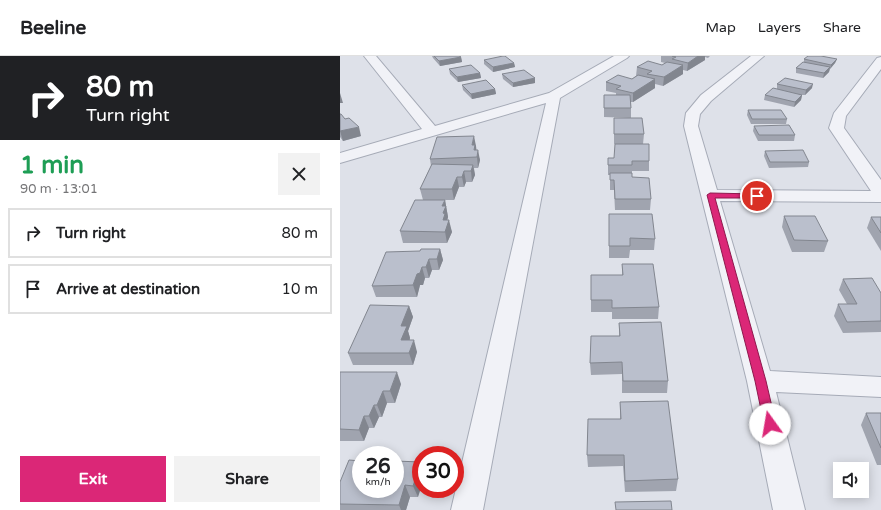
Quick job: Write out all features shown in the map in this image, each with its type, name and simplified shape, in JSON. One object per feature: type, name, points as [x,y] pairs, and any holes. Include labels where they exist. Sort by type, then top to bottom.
[{"type":"street","points":[[370,56],[432,131]]},
{"type":"street","points":[[340,158],[554,96],[605,61],[623,56]]},
{"type":"street","points":[[758,56],[706,98],[693,113],[691,126],[760,381],[789,510]]},
{"type":"street","points":[[881,61],[839,116],[836,128],[881,193]]},
{"type":"street","points":[[467,510],[554,96]]},
{"type":"street","points":[[710,195],[881,197]]},
{"type":"street","points":[[760,381],[881,387]]},
{"type":"building","points":[[434,56],[459,56],[461,57],[439,61]]},
{"type":"building","points":[[503,56],[514,63],[493,67],[484,60]]},
{"type":"building","points":[[672,56],[698,56],[688,63],[672,59],[676,57]]},
{"type":"building","points":[[808,56],[821,56],[837,59],[831,65],[804,59]]},
{"type":"building","points":[[648,61],[662,65],[667,62],[683,65],[664,77],[647,74],[652,71],[637,67]]},
{"type":"building","points":[[803,62],[830,67],[824,73],[796,68]]},
{"type":"building","points":[[471,65],[480,73],[457,77],[449,69]]},
{"type":"building","points":[[524,70],[535,78],[513,83],[502,74]]},
{"type":"building","points":[[618,75],[632,79],[638,75],[655,79],[633,93],[616,89],[621,86],[606,82]]},
{"type":"building","points":[[785,78],[813,84],[806,90],[777,84]]},
{"type":"building","points":[[486,80],[495,89],[471,94],[462,85]]},
{"type":"building","points":[[773,88],[802,95],[795,102],[765,95]]},
{"type":"building","points":[[604,95],[630,95],[631,108],[604,108]]},
{"type":"building","points":[[748,110],[781,110],[787,119],[752,119]]},
{"type":"building","points":[[340,114],[345,119],[349,118],[359,127],[340,131]]},
{"type":"building","points":[[614,118],[642,118],[644,134],[614,134]]},
{"type":"building","points":[[789,125],[795,135],[759,135],[754,126]]},
{"type":"building","points":[[474,136],[472,145],[475,145],[474,150],[478,150],[477,157],[430,159],[437,137]]},
{"type":"building","points":[[615,144],[649,144],[649,161],[632,161],[632,165],[608,165],[608,158],[614,158]]},
{"type":"building","points":[[803,150],[809,162],[770,162],[765,151]]},
{"type":"building","points":[[432,164],[473,165],[471,171],[464,171],[462,177],[457,177],[452,189],[420,189]]},
{"type":"building","points":[[610,173],[632,173],[632,177],[649,178],[651,199],[615,199],[614,180],[610,180]]},
{"type":"building","points":[[415,200],[445,200],[442,206],[446,206],[443,213],[445,214],[443,220],[449,220],[445,232],[400,231]]},
{"type":"building","points":[[609,214],[652,214],[655,239],[630,238],[630,246],[609,246]]},
{"type":"building","points":[[784,216],[815,216],[828,241],[794,240]]},
{"type":"building","points":[[871,217],[881,217],[881,233]]},
{"type":"building","points":[[421,249],[440,249],[437,259],[429,259],[426,267],[422,267],[420,273],[417,274],[413,285],[372,286],[386,252],[420,251]]},
{"type":"building","points":[[622,264],[653,264],[659,307],[612,308],[612,300],[591,300],[591,275],[623,275]]},
{"type":"building","points":[[872,278],[881,293],[881,321],[847,322],[838,304],[857,304],[843,279]]},
{"type":"building","points":[[370,305],[409,306],[401,326],[407,326],[401,340],[414,340],[409,353],[348,353]]},
{"type":"building","points":[[661,322],[668,381],[623,381],[622,362],[590,363],[591,336],[620,336],[619,323]]},
{"type":"building","points":[[340,372],[397,372],[390,391],[383,391],[377,405],[374,405],[369,416],[364,416],[359,430],[340,429]]},
{"type":"building","points":[[668,401],[678,479],[625,481],[624,455],[587,455],[588,419],[621,419],[620,402]]},
{"type":"building","points":[[866,413],[881,413],[881,448]]},
{"type":"building","points":[[349,460],[352,460],[352,498],[401,498],[399,505],[340,504],[340,482]]},
{"type":"building","points":[[404,461],[412,462],[412,486],[405,485],[404,488]]},
{"type":"building","points":[[671,501],[672,510],[616,510],[615,502]]},
{"type":"route","points":[[757,196],[710,195],[760,381],[770,424]]}]
